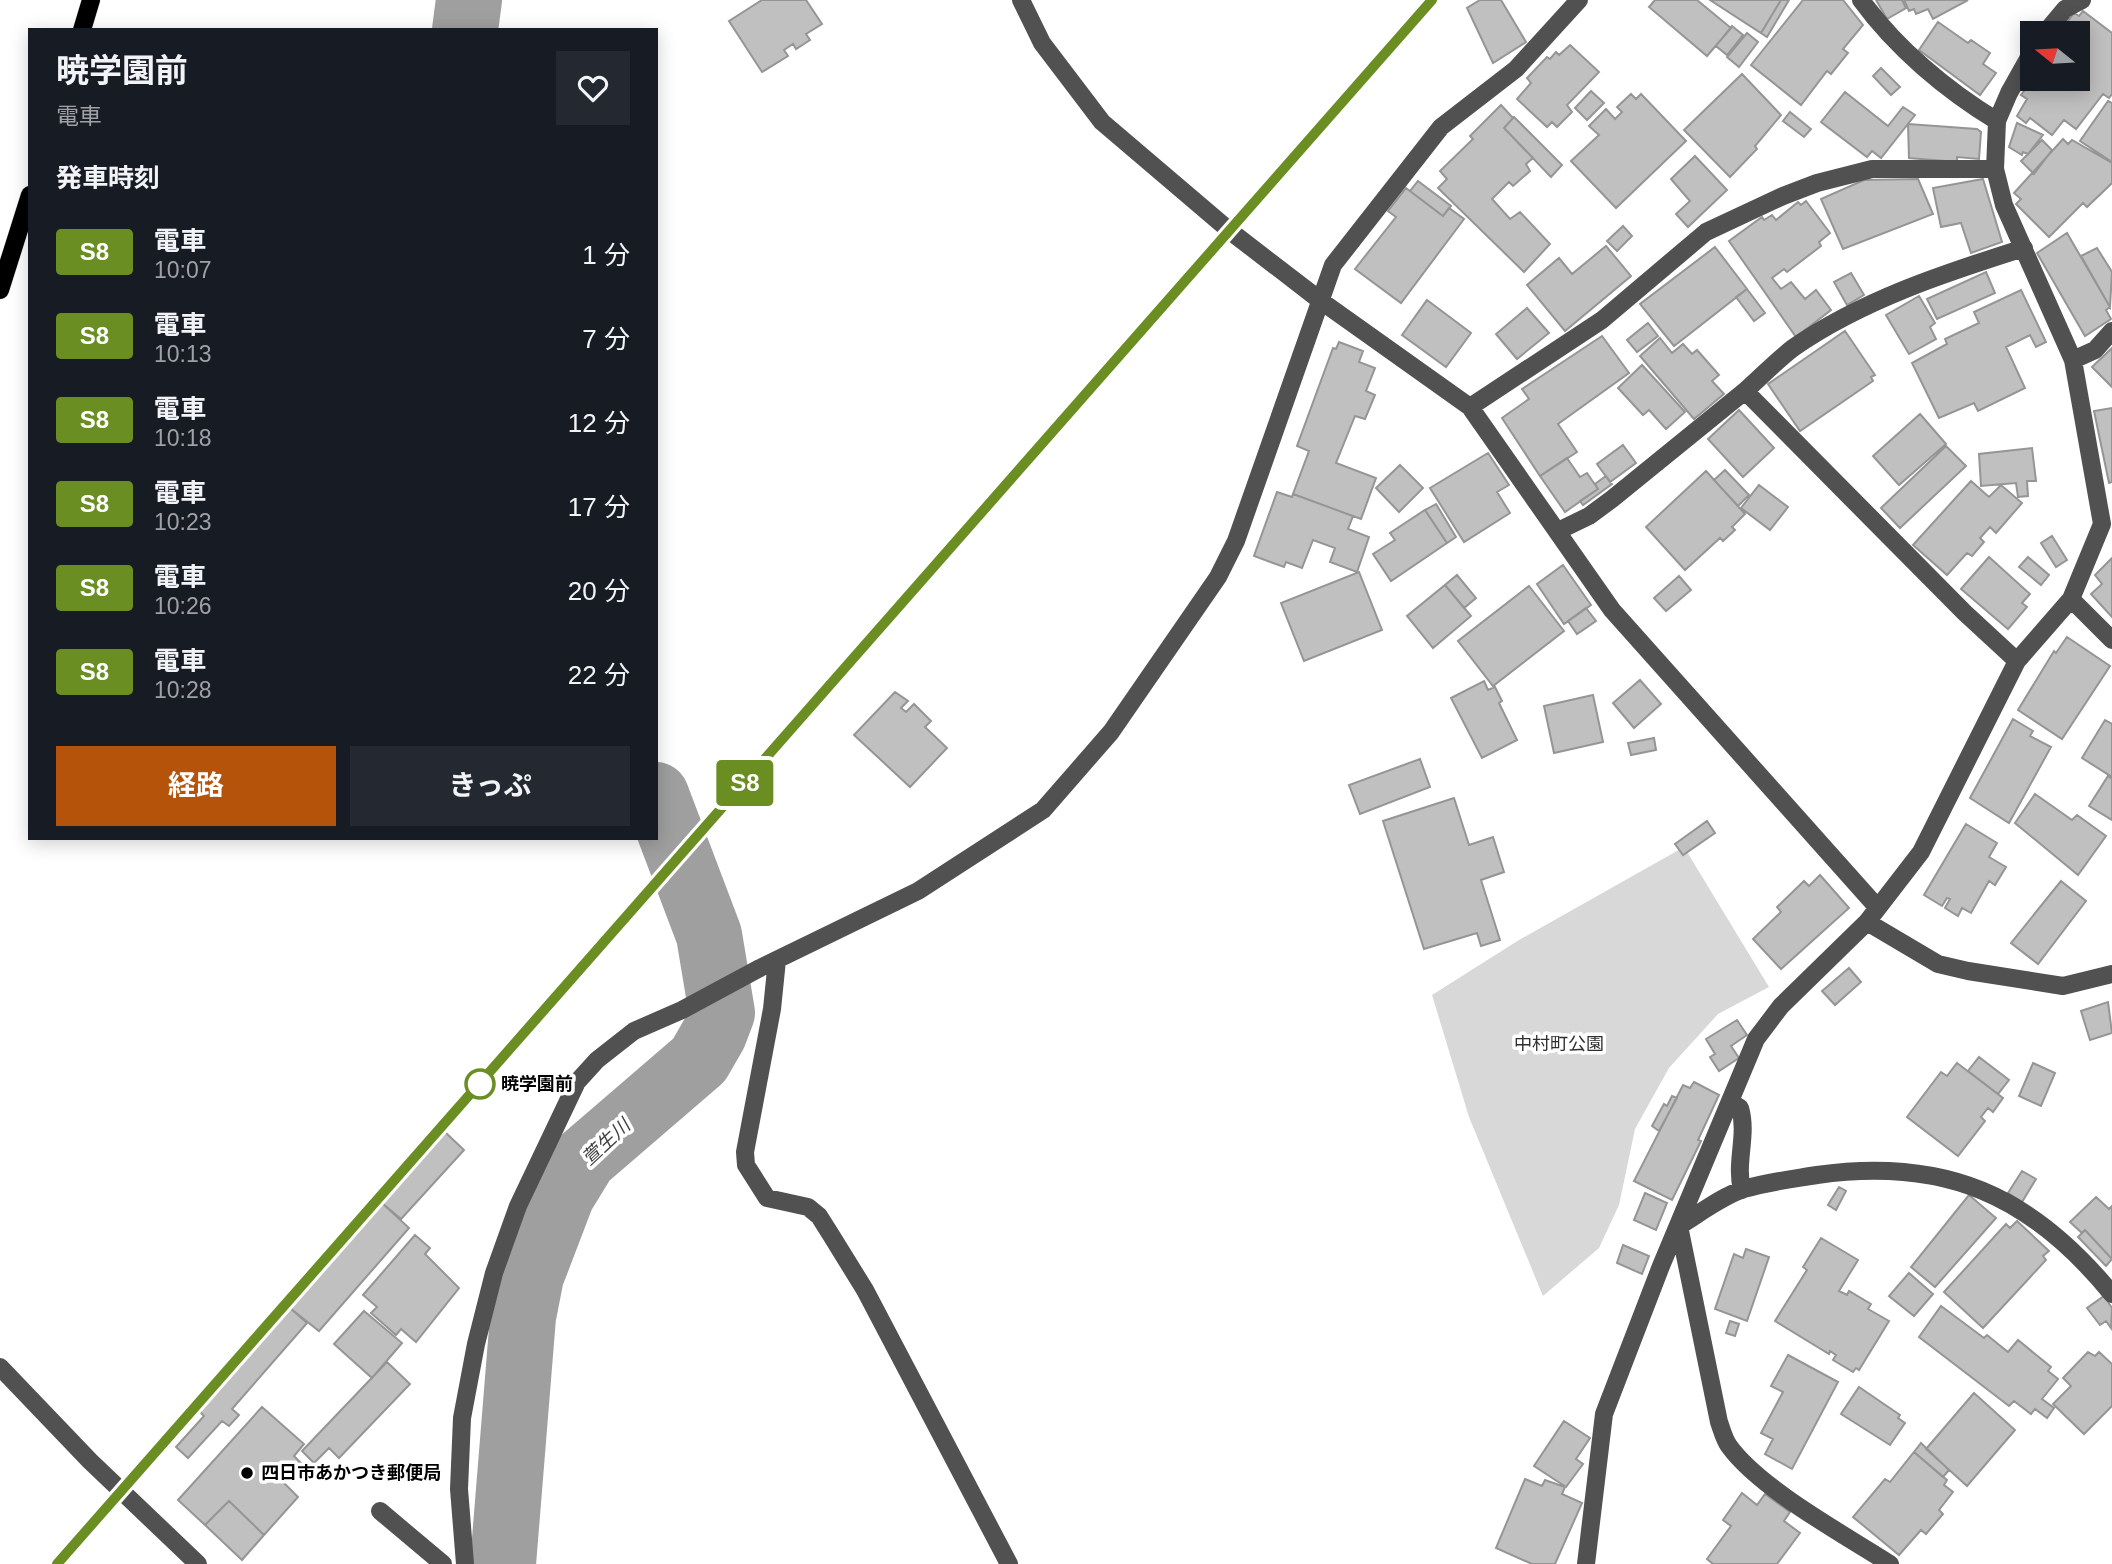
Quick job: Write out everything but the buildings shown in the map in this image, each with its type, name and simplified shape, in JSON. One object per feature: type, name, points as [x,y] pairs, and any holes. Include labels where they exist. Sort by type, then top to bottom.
[{"type":"main road","points":[[83,28],[91,0]]},
{"type":"main road","points":[[0,290],[28,201]]},
{"type":"street","points":[[1021,0],[1042,43],[1102,122],[1230,231],[1321,301],[1471,407],[1612,610],[1872,914],[1938,964],[2063,986],[2112,974]]},
{"type":"street","points":[[465,1564],[459,1489],[462,1418],[476,1344],[494,1273],[518,1206],[578,1082],[597,1060],[634,1031],[682,1010],[768,964],[918,891],[1043,810],[1074,777],[1111,732],[1218,577],[1236,541],[1333,265],[1424,145],[1441,127],[1516,68],[1579,0]]},
{"type":"street","points":[[1861,0],[1885,33],[1974,107],[1997,121]]},
{"type":"street","points":[[2055,21],[2065,9],[2082,0]]},
{"type":"street","points":[[1586,1564],[1604,1414],[1756,1039],[1767,1021],[1872,914],[1921,852],[2017,662],[2071,599],[2107,521],[2073,360],[2004,205],[1995,170],[1997,121],[2020,72]]},
{"type":"street","points":[[1471,407],[1602,320],[1706,232],[1783,196],[1817,183],[1872,169],[1995,170]]},
{"type":"street","points":[[1558,531],[1589,516],[1612,499],[1796,347],[1848,316],[1906,289],[2024,248]]},
{"type":"street","points":[[2073,360],[2095,350],[2112,331]]},
{"type":"street","points":[[1745,391],[1955,604],[2017,662]]},
{"type":"street","points":[[2071,599],[2112,640]]},
{"type":"street","points":[[768,964],[772,1009],[746,1144],[746,1165],[767,1198],[808,1207],[825,1226],[865,1290],[1009,1564]]},
{"type":"street","points":[[1732,1103],[1740,1108],[1743,1121],[1738,1165],[1742,1190]]},
{"type":"street","points":[[1679,1226],[1742,1190],[1859,1169],[1894,1169],[1944,1176],[1981,1189],[2041,1226],[2095,1274],[2112,1294]]},
{"type":"street","points":[[1679,1226],[1719,1422],[1728,1444],[1740,1459],[1805,1511],[1890,1564]]},
{"type":"street","points":[[0,1367],[90,1461],[198,1564]]},
{"type":"street","points":[[380,1511],[443,1564]]},
{"type":"green space","name":"中村町公園","points":[[1684,847],[1769,987],[1718,1014],[1669,1068],[1635,1129],[1619,1205],[1599,1248],[1543,1296],[1469,1117],[1432,995],[1519,940]]},
{"type":"waterway","name":"萱生川","points":[[465,28],[469,0]]},
{"type":"waterway","name":"萱生川","points":[[503,1564],[523,1317],[531,1276],[562,1195],[584,1159],[699,1060],[722,1013],[709,935],[658,800]]},
{"type":"railway","points":[[57,1564],[1432,0]]},
{"type":"train","name":"S8","points":[[57,1564],[1432,0]]},
{"type":"place","name":"暁学園前","points":[[480,1084]]},
{"type":"place","name":"四日市あかつき郵便局","points":[[247,1473]]}]
